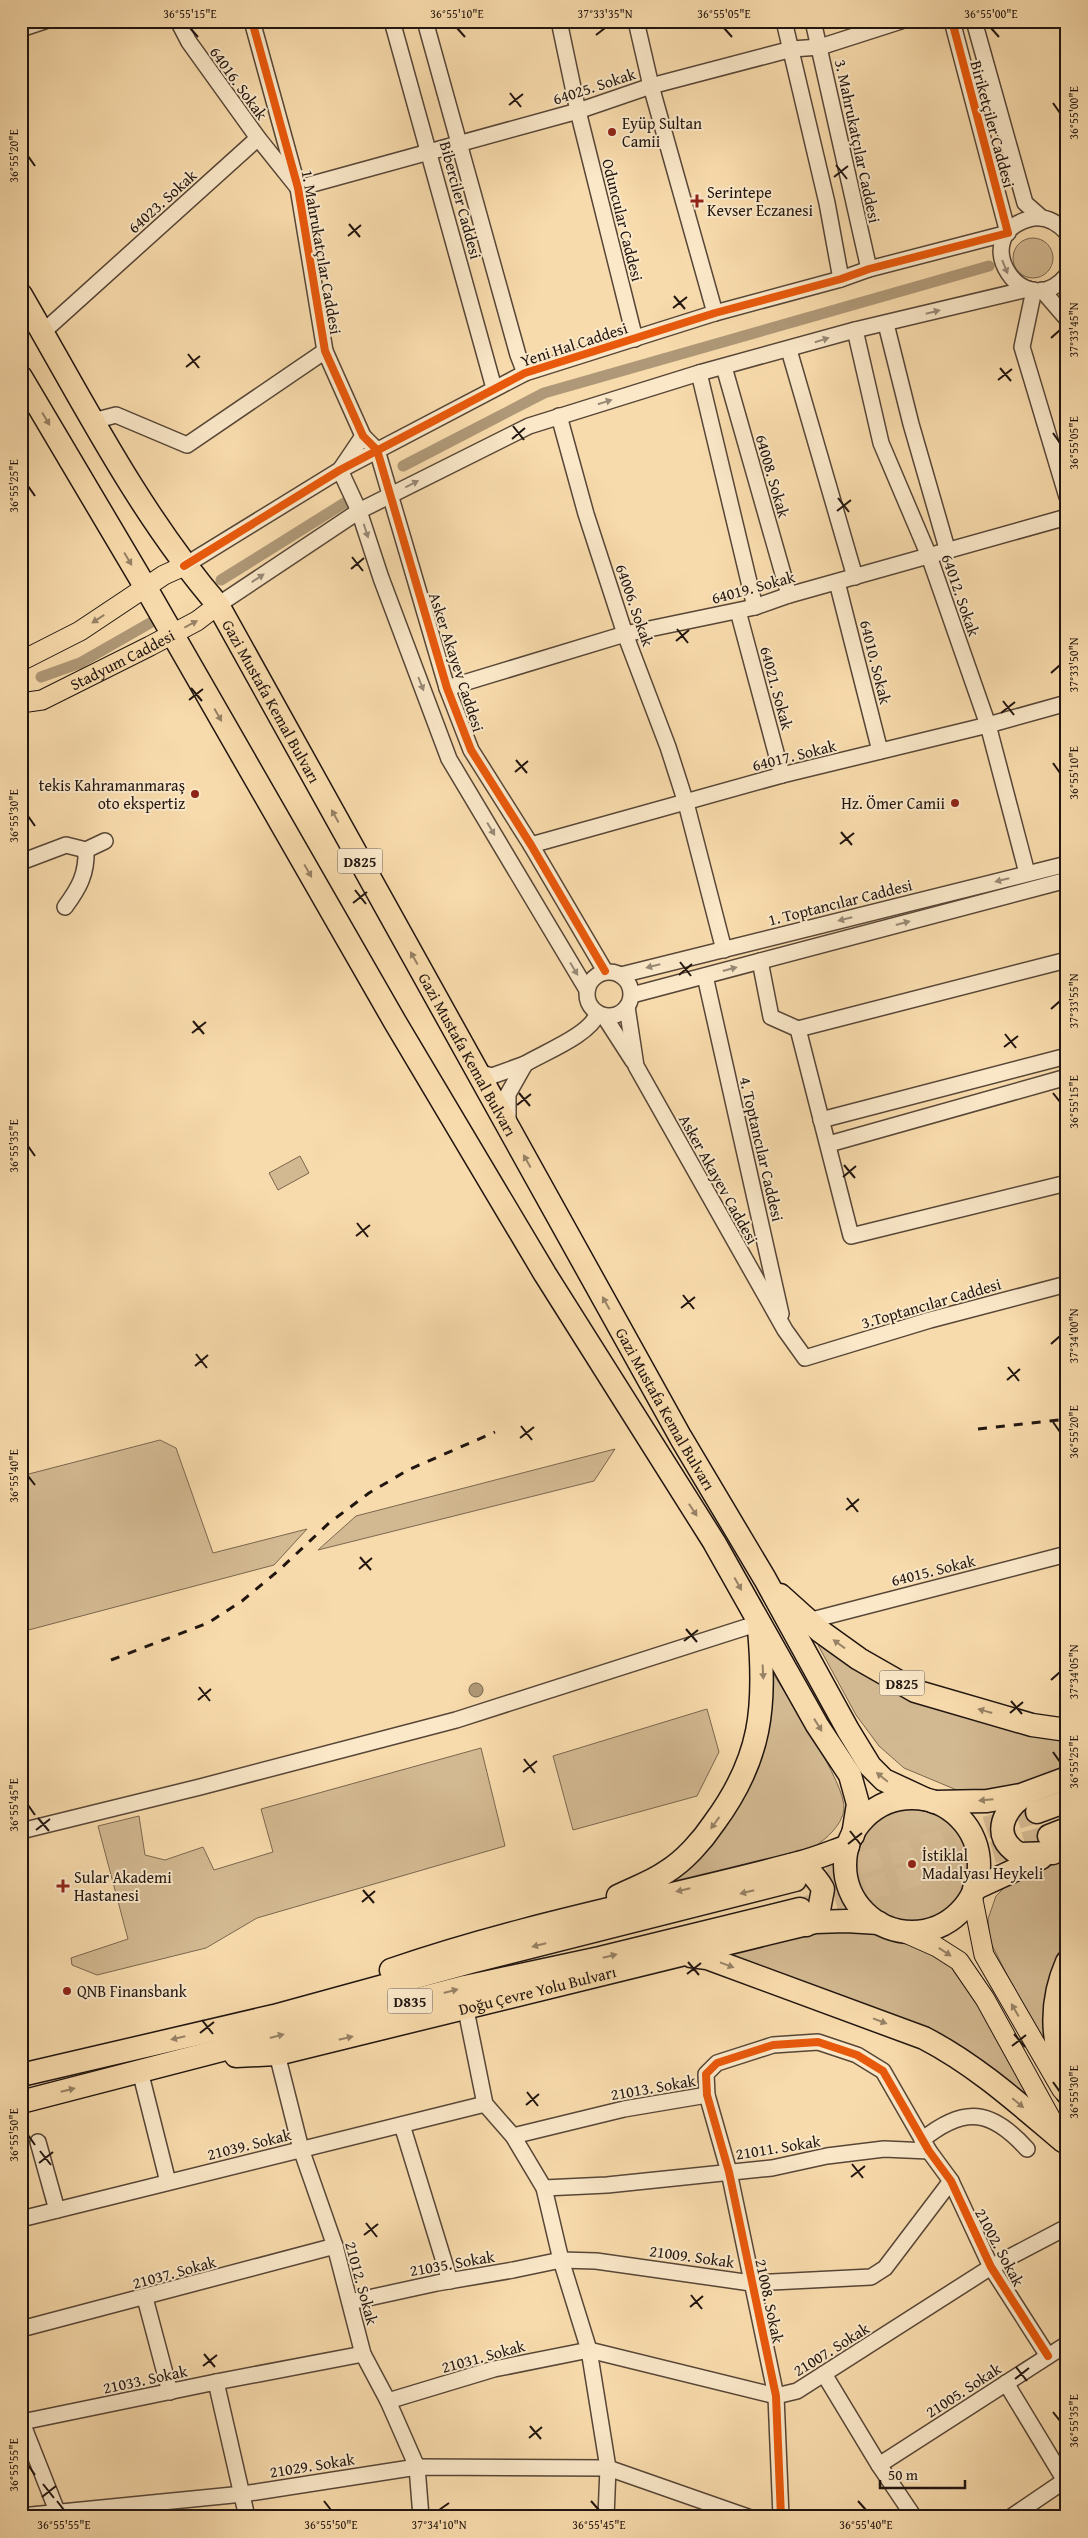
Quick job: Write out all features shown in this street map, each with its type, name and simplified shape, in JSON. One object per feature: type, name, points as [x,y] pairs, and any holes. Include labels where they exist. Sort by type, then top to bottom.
[{"type":"highway","name":"Gazi Mustafa Kemal Bulvarı","points":[[21,295],[93,421],[184,566],[218,605],[681,1438],[739,1538],[766,1579],[810,1665],[870,1766],[884,1780],[930,1800]]},
{"type":"highway","name":"Gazi Mustafa Kemal Bulvarı","points":[[25,391],[146,588],[395,1022],[546,1274],[672,1478],[714,1542],[817,1725],[850,1775],[858,1804],[850,1841]]},
{"type":"highway","name":"D825","points":[[766,1579],[808,1620],[859,1659],[916,1691],[1032,1725],[1067,1730]]},
{"type":"highway","points":[[583,1914],[667,1872],[703,1838],[727,1806],[743,1776],[756,1744],[763,1676],[759,1623]]},
{"type":"highway","name":"D825","points":[[930,1800],[986,1801],[1033,1790],[1067,1778]]},
{"type":"highway","points":[[1033,1790],[1015,1801],[1003,1822],[1003,1837],[1009,1846],[1019,1854],[1027,1856],[1059,1842]]},
{"type":"highway","points":[[973,1892],[979,1864],[974,1838],[959,1817],[930,1800],[903,1798],[885,1804],[863,1820],[850,1841],[845,1868],[851,1892],[865,1913],[879,1923],[901,1931],[925,1930],[937,1927],[957,1914],[973,1892],[1059,1842]]},
{"type":"highway","points":[[1037,1812],[1067,1801]]},
{"type":"highway","points":[[274,2016],[328,1991],[430,1956],[583,1914],[793,1872],[850,1841]]},
{"type":"highway","points":[[793,1872],[802,1866],[811,1872],[824,1889],[819,1910],[803,1917]]},
{"type":"highway","name":"D835","points":[[21,2076],[274,2016],[793,1872]]},
{"type":"highway","name":"Doğu Çevre Yolu Bulvarı","points":[[195,2057],[277,2054],[466,2010],[680,1955],[803,1917]]},
{"type":"highway","name":"Doğu Çevre Yolu Bulvarı","points":[[21,2102],[465,1987],[600,1958],[803,1917],[879,1923]]},
{"type":"highway","points":[[680,1955],[707,1958],[924,2038],[954,2054],[980,2072],[1065,2144]]},
{"type":"highway","points":[[1067,1962],[1056,1994],[1053,2021],[1054,2043],[1067,2093]]},
{"type":"main road","points":[[21,660],[80,631],[164,575],[184,566]]},
{"type":"main road","name":"Stadyum Caddesi","points":[[22,697],[42,700],[197,621],[218,605]]},
{"type":"main road","points":[[973,1892],[984,1955],[1067,2097]]},
{"type":"main road","points":[[901,1931],[937,1947],[958,1961],[985,1999],[1065,2144]]},
{"type":"street","points":[[21,29],[45,21]]},
{"type":"street","name":"64016. Sokak","points":[[178,21],[189,42],[258,138]]},
{"type":"street","name":"1. Mahrukatçılar Caddesi","points":[[252,21],[298,188],[325,351],[363,436],[377,450]]},
{"type":"street","name":"Biberciler Caddesi","points":[[392,21],[494,388]]},
{"type":"street","name":"Biberciler Caddesi","points":[[425,21],[518,355],[525,373]]},
{"type":"street","name":"Oduncular Caddesi","points":[[560,21],[578,111],[634,338]]},
{"type":"street","points":[[636,21],[651,86],[715,313]]},
{"type":"street","points":[[784,21],[827,203],[841,279]]},
{"type":"street","name":"3. Mahrukatçılar Caddesi","points":[[813,21],[869,269]]},
{"type":"street","name":"64025. Sokak","points":[[298,188],[578,111],[651,86],[792,49],[820,47],[901,21]]},
{"type":"street","name":"Biriketçiler Caddesi","points":[[952,21],[1008,233]]},
{"type":"street","name":"Biriketçiler Caddesi","points":[[974,21],[1025,203],[1042,218]]},
{"type":"street","points":[[258,138],[298,188]]},
{"type":"street","name":"64023. Sokak","points":[[43,332],[258,138]]},
{"type":"street","points":[[1042,218],[1064,224]]},
{"type":"street","name":"Yeni Hal Caddesi","points":[[184,566],[340,470],[525,373],[715,313],[841,279],[869,269],[1008,233],[1023,221],[1042,218]]},
{"type":"street","points":[[1008,233],[1001,255],[1003,266],[1017,284],[1035,290],[1067,319]]},
{"type":"street","points":[[218,605],[359,511],[529,426],[698,374],[855,330],[1035,290],[1059,283],[1067,275]]},
{"type":"street","points":[[1035,290],[1022,347],[1067,497]]},
{"type":"street","points":[[886,324],[911,424],[948,552]]},
{"type":"street","name":"64012. Sokak","points":[[855,330],[881,443],[929,556],[988,725],[1027,873]]},
{"type":"street","points":[[789,350],[855,577]]},
{"type":"street","points":[[93,421],[116,415],[187,445],[325,351]]},
{"type":"street","name":"64008. Sokak","points":[[724,367],[788,596]]},
{"type":"street","points":[[698,374],[755,607]]},
{"type":"street","name":"64006. Sokak","points":[[559,416],[586,514],[625,634],[668,747],[686,802],[724,950]]},
{"type":"street","points":[[363,436],[340,470],[359,511],[381,578],[449,759],[586,990],[589,1004],[601,1014],[636,1066]]},
{"type":"street","name":"Asker Akayev Caddesi","points":[[377,450],[447,688],[471,750],[530,844],[605,971]]},
{"type":"street","name":"64019. Sokak","points":[[447,688],[625,634],[755,607],[1067,517]]},
{"type":"street","name":"64010. Sokak","points":[[837,582],[880,751]]},
{"type":"street","name":"64021. Sokak","points":[[738,611],[782,775]]},
{"type":"street","name":"64017. Sokak","points":[[530,844],[782,775],[988,725],[1067,703]]},
{"type":"street","points":[[21,862],[66,845],[86,850],[105,841]]},
{"type":"street","points":[[66,907],[84,878],[86,850]]},
{"type":"street","name":"1. Toptancılar Caddesi","points":[[621,975],[1067,864]]},
{"type":"street","points":[[477,1072],[492,1076],[525,1064],[586,1030],[601,1014],[617,1015],[629,1001],[705,976],[1067,880]]},
{"type":"street","points":[[760,961],[771,1017],[798,1029],[1067,960]]},
{"type":"street","points":[[586,990],[595,976],[605,971],[621,975]]},
{"type":"street","name":"Asker Akayev Caddesi","points":[[621,975],[629,983],[629,1001],[636,1066],[784,1330],[805,1358]]},
{"type":"street","name":"4. Toptancılar Caddesi","points":[[705,976],[784,1330]]},
{"type":"street","points":[[798,1029],[829,1144],[851,1236],[1067,1183]]},
{"type":"street","points":[[821,1120],[1067,1056]]},
{"type":"street","points":[[508,1127],[508,1094],[525,1064]]},
{"type":"street","points":[[829,1144],[1067,1076]]},
{"type":"street","name":"3.Toptancılar Caddesi","points":[[805,1358],[930,1320],[1067,1284]]},
{"type":"street","name":"64015. Sokak","points":[[808,1620],[1067,1554]]},
{"type":"street","points":[[21,1830],[190,1789],[456,1720],[759,1623]]},
{"type":"street","points":[[466,2010],[485,2104],[513,2136],[544,2188],[561,2260],[589,2350],[608,2468],[606,2517]]},
{"type":"street","name":"21013. Sokak","points":[[513,2136],[624,2109],[707,2096],[706,2074],[717,2064],[772,2045],[818,2042],[857,2054],[883,2071],[926,2146]]},
{"type":"street","name":"21012. Sokak","points":[[277,2054],[301,2149],[335,2246],[363,2354],[388,2401],[416,2467],[421,2517]]},
{"type":"street","points":[[140,2071],[168,2182]]},
{"type":"street","name":"21008. Sokak","points":[[707,2096],[730,2172],[751,2283],[776,2396],[781,2517]]},
{"type":"street","name":"21039. Sokak","points":[[21,2219],[485,2104]]},
{"type":"street","points":[[926,2146],[951,2122],[974,2115],[988,2118],[1000,2124],[1012,2133],[1027,2150]]},
{"type":"street","points":[[402,2125],[450,2281]]},
{"type":"street","points":[[38,2142],[57,2210]]},
{"type":"street","name":"21011. Sokak","points":[[544,2188],[607,2185],[772,2168],[827,2156],[926,2146]]},
{"type":"street","name":"21002. Sokak","points":[[926,2146],[951,2181],[991,2267],[1048,2356]]},
{"type":"street","name":"21009. Sokak","points":[[561,2260],[596,2261],[751,2283],[871,2277],[885,2268],[951,2181]]},
{"type":"street","name":"21007. Sokak","points":[[776,2396],[796,2391],[991,2267],[1067,2227]]},
{"type":"street","name":"21037. Sokak","points":[[21,2329],[145,2298],[335,2246]]},
{"type":"street","name":"21035. Sokak","points":[[350,2302],[561,2260]]},
{"type":"street","points":[[145,2298],[170,2392]]},
{"type":"street","name":"21005. Sokak","points":[[879,2465],[1067,2344]]},
{"type":"street","points":[[589,2350],[776,2396]]},
{"type":"street","name":"21031. Sokak","points":[[388,2401],[494,2369],[589,2350]]},
{"type":"street","name":"21033. Sokak","points":[[22,2421],[363,2354]]},
{"type":"street","points":[[824,2374],[879,2465],[914,2517]]},
{"type":"street","points":[[216,2382],[247,2517]]},
{"type":"street","points":[[1006,2382],[1066,2481],[1011,2517]]},
{"type":"street","points":[[22,2421],[57,2511]]},
{"type":"street","name":"21029. Sokak","points":[[21,2516],[57,2511],[75,2513],[243,2494],[416,2467],[608,2468],[748,2517]]},
{"type":"shaded area","points":[[1037,238],[1044,241],[1050,247],[1053,258],[1052,266],[1044,275],[1037,278],[1029,278],[1022,275],[1014,266],[1013,254],[1016,247],[1025,239]]},
{"type":"shaded area","points":[[300,1156],[309,1173],[278,1190],[269,1173]]},
{"type":"shaded area","points":[[160,1440],[176,1448],[213,1553],[307,1529],[274,1565],[21,1632],[21,1476]]},
{"type":"shaded area","points":[[615,1449],[594,1481],[318,1550],[356,1516]]},
{"type":"shaded area","points":[[818,1645],[824,1645],[1067,1737],[1067,1771],[1021,1787],[964,1793],[904,1768],[879,1746],[856,1715]]},
{"type":"shaded area","points":[[771,1670],[836,1780],[844,1809],[840,1822],[826,1838],[810,1850],[669,1884],[669,1878],[712,1839]]},
{"type":"shaded area","points":[[473,1683],[479,1683],[483,1690],[479,1697],[473,1697],[469,1693],[469,1687]]},
{"type":"shaded area","points":[[707,1709],[719,1752],[697,1796],[573,1830],[553,1756]]},
{"type":"shaded area","points":[[481,1748],[505,1846],[257,1918],[206,1948],[97,1975],[72,1965],[71,1958],[128,1939],[98,1826],[139,1816],[145,1855],[165,1860],[203,1847],[214,1870],[273,1852],[261,1809]]},
{"type":"shaded area","points":[[913,1804],[936,1808],[955,1821],[968,1840],[972,1863],[968,1886],[955,1905],[936,1918],[913,1922],[890,1918],[871,1905],[858,1886],[854,1863],[858,1840],[871,1821],[890,1808]]},
{"type":"shaded area","points":[[1067,1857],[1067,1939],[1055,1968],[1048,2046],[1017,1995],[990,1941],[988,1919],[996,1896],[1013,1879]]},
{"type":"shaded area","points":[[819,1930],[873,1930],[929,1950],[955,1969],[1033,2101],[725,1955]]},
{"type":"waterway","points":[[403,466],[544,393],[989,266]]},
{"type":"waterway","points":[[221,580],[346,502]]},
{"type":"waterway","points":[[41,677],[80,663],[150,623]]},
{"type":"tunnel","points":[[795,1880],[931,1844],[1037,1812]]},
{"type":"tunnel","points":[[803,1908],[1049,1836]]},
{"type":"railway","points":[[978,1429],[1067,1419]]},
{"type":"railway","points":[[111,1660],[208,1623],[242,1601],[278,1571],[329,1523],[369,1493],[408,1470],[495,1432]]},
{"type":"cycle path","points":[[252,21],[298,188],[325,351],[363,436],[377,450],[447,688],[471,750],[531,845],[605,971]]},
{"type":"cycle path","points":[[184,566],[340,470],[525,373],[715,313],[841,279],[869,269],[1008,233],[952,21]]},
{"type":"cycle path","points":[[781,2517],[776,2396],[729,2172],[707,2095],[706,2074],[717,2063],[773,2045],[818,2042],[857,2055],[883,2071],[929,2151],[951,2181],[991,2267],[1048,2356]]},
{"type":"place","name":"Eyüp Sultan Camii","points":[[612,132]]},
{"type":"place","name":"Serintepe Kevser Eczanesi","points":[[697,201]]},
{"type":"place","name":"tekis Kahramanmaraş oto ekspertiz","points":[[195,794]]},
{"type":"place","name":"Hz. Ömer Camii","points":[[955,803]]},
{"type":"place","name":"İstiklal Madalyası Heykeli","points":[[912,1864]]},
{"type":"place","name":"Sular Akademi Hastanesi","points":[[63,1886]]},
{"type":"place","name":"QNB Finansbank","points":[[67,1991]]}]
